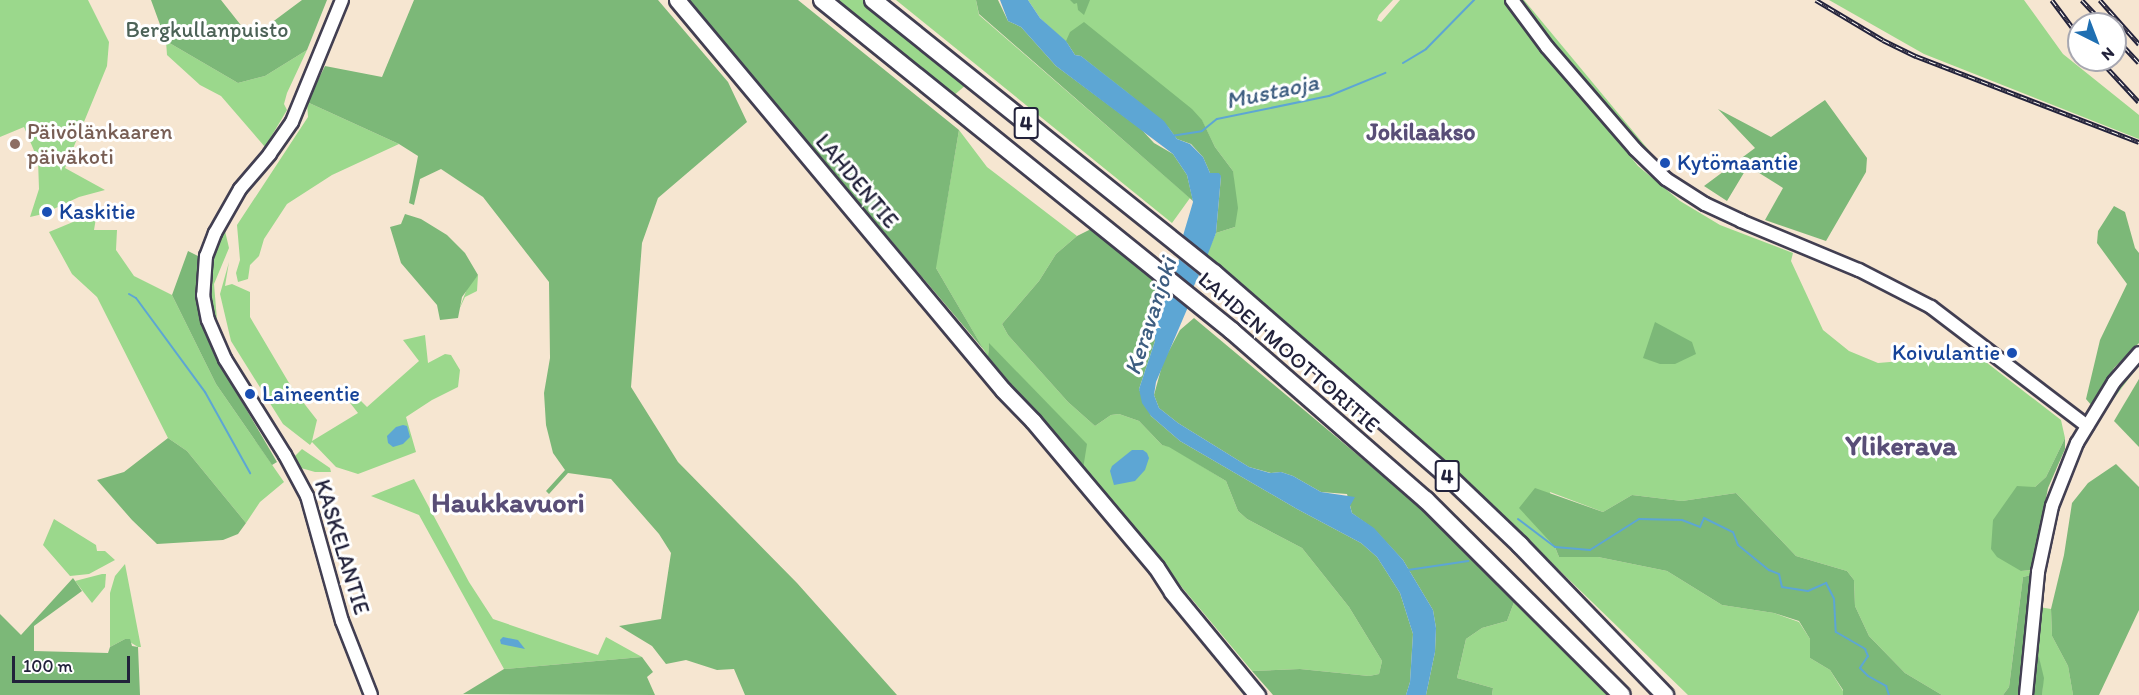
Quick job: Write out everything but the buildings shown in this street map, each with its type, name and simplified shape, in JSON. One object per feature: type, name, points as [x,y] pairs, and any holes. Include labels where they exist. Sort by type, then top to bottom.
[{"type":"highway","name":"LAHDEN MOOTTORITIE","points":[[822,0],[1199,303],[1426,500],[1622,695]]},
{"type":"highway","name":"LAHDEN MOOTTORITIE","points":[[873,0],[1179,244],[1450,478],[1528,553],[1665,695]]},
{"type":"main road","name":"LAHDENTIE","points":[[677,0],[1004,390],[1027,425],[1076,486],[1150,572],[1172,592],[1257,695]]},
{"type":"street","name":"KASKELANTIE","points":[[342,0],[292,122],[270,154],[240,189],[215,233],[206,256],[204,295],[208,320],[225,359],[285,455],[307,496],[342,621],[371,695]]},
{"type":"street","points":[[1512,0],[1547,47],[1635,149],[1666,179],[1705,204],[1859,270],[1931,308],[2087,426]]},
{"type":"street","points":[[2026,695],[2035,596],[2045,536],[2059,486],[2087,426],[2114,382],[2139,352]]},
{"type":"green space","points":[[0,0],[88,0],[109,42],[107,66],[65,168],[105,190],[79,197],[43,214],[30,217],[39,189],[38,160],[24,127],[0,137]]},
{"type":"green space","name":"Bergkullanpuisto","points":[[151,0],[221,0],[251,38],[302,0],[327,0],[307,50],[265,76],[238,83],[166,41]]},
{"type":"green space","points":[[414,0],[658,0],[728,82],[747,122],[658,198],[642,243],[631,387],[678,462],[797,583],[897,695],[745,695],[734,669],[717,670],[686,660],[666,664],[652,646],[619,626],[661,619],[671,553],[659,534],[611,479],[568,473],[549,494],[546,491],[565,470],[553,453],[546,425],[544,393],[550,358],[549,282],[483,197],[441,169],[420,179],[414,205],[409,203],[418,156],[399,144],[307,102],[325,66],[382,77]]},
{"type":"green space","points":[[687,0],[798,0],[959,130],[936,268],[984,350]]},
{"type":"green space","points":[[727,0],[939,248],[959,130],[987,167],[1077,236],[1056,254],[1039,281],[1002,324],[1008,335],[1068,402],[1095,426],[1111,415],[1119,414],[1139,421],[1162,445],[1169,446],[1226,481],[1238,511],[1247,519],[1302,548],[1349,607],[1382,661],[1379,674],[1369,676],[1300,669],[1252,671],[1083,469],[989,344],[988,357],[936,268]]},
{"type":"green space","points":[[833,0],[864,0],[967,84],[952,97]]},
{"type":"green space","points":[[896,0],[976,0],[979,15],[1190,198],[1172,223]]},
{"type":"green space","points":[[976,0],[998,0],[1008,21],[1021,27],[1056,66],[1141,129],[1154,143],[1173,154],[1187,175],[1193,201],[979,14]]},
{"type":"green space","points":[[1028,0],[1393,0],[1379,15],[1377,20],[1381,22],[1400,0],[1508,0],[1522,23],[1638,166],[1680,201],[1720,225],[1793,253],[1791,261],[1823,330],[1849,351],[1878,363],[1950,357],[1969,349],[2061,420],[2065,438],[2046,477],[2035,487],[2021,571],[2032,570],[2031,575],[2023,577],[2009,687],[2003,695],[1942,695],[1905,673],[1869,636],[1855,606],[1854,580],[1847,571],[1796,556],[1736,493],[1682,501],[1632,495],[1603,512],[1550,492],[1555,547],[1559,557],[1598,557],[1667,571],[1722,605],[1774,613],[1799,622],[1810,639],[1810,658],[1830,670],[1843,691],[1843,695],[1688,695],[1520,532],[1369,398],[1205,258],[1216,233],[1235,227],[1233,171],[1215,147],[1202,121],[1168,127],[1081,56],[1040,18]]},
{"type":"green space","points":[[1070,0],[1090,0],[1084,15],[1078,10],[1077,3],[1074,4]]},
{"type":"green space","points":[[1518,0],[1524,0],[1652,154],[1651,156],[1544,36]]},
{"type":"green space","points":[[1829,0],[2024,0],[2067,57],[2067,72],[2085,72],[2139,115],[2139,139],[1924,54]]},
{"type":"green space","points":[[1084,22],[1192,109],[1202,120],[1215,147],[1233,171],[1238,208],[1235,227],[1216,233],[1221,176],[1210,173],[1203,157],[1191,144],[1177,139],[1168,127],[1127,92],[1081,56],[1075,55],[1066,41],[1070,32]]},
{"type":"green space","points":[[166,41],[238,83],[265,76],[307,50],[287,93],[284,104],[287,110],[265,147],[221,96],[200,85],[167,55]]},
{"type":"green space","points":[[1825,100],[1867,158],[1866,172],[1826,241],[1765,220],[1783,188],[1748,166],[1727,201],[1704,186],[1755,148],[1718,109],[1771,137]]},
{"type":"green space","points":[[307,102],[399,144],[332,175],[287,204],[264,239],[259,256],[250,265],[248,279],[238,282],[236,273],[240,260],[237,225],[308,117]]},
{"type":"green space","points":[[2114,206],[2125,212],[2135,248],[2139,253],[2139,343],[2114,368],[2092,406],[2086,399],[2100,340],[2127,284],[2097,243],[2098,231]]},
{"type":"green space","points":[[97,212],[94,230],[117,230],[116,250],[134,276],[172,295],[216,384],[284,482],[260,502],[246,523],[187,451],[168,438],[97,297],[72,274],[49,232]]},
{"type":"green space","points":[[405,214],[421,219],[447,235],[465,253],[478,275],[462,297],[458,318],[440,320],[437,305],[401,263],[390,227],[401,224]]},
{"type":"green space","points":[[1091,229],[1168,292],[1152,323],[1155,341],[1139,389],[1151,416],[1180,441],[1297,509],[1361,543],[1377,557],[1400,593],[1413,634],[1410,682],[1406,695],[1273,695],[1252,671],[1300,669],[1369,676],[1379,674],[1382,661],[1349,607],[1302,548],[1247,519],[1238,511],[1226,481],[1162,445],[1139,421],[1119,414],[1111,415],[1095,426],[1068,402],[1008,335],[1002,324],[1039,281],[1056,254],[1077,236]]},
{"type":"green space","points":[[225,231],[229,248],[214,284],[217,320],[224,344],[248,384],[244,386],[232,367],[211,311],[209,279],[216,250]]},
{"type":"green space","points":[[188,251],[200,257],[197,297],[203,324],[217,359],[277,462],[272,465],[216,384],[172,295]]},
{"type":"green space","points":[[229,262],[225,286],[232,284],[250,292],[250,317],[292,388],[317,420],[312,441],[358,413],[340,390],[345,385],[367,407],[419,361],[403,340],[425,335],[428,363],[445,354],[451,355],[460,370],[458,387],[406,417],[416,452],[358,474],[336,467],[312,442],[310,445],[283,424],[231,341],[220,294]]},
{"type":"green space","points":[[478,275],[477,291],[465,297],[458,312],[468,286]]},
{"type":"green space","points":[[1194,318],[1427,513],[1516,597],[1507,621],[1482,628],[1466,639],[1457,678],[1493,688],[1492,695],[1426,695],[1435,652],[1436,628],[1433,610],[1403,560],[1374,529],[1352,513],[1347,494],[1321,492],[1293,476],[1249,467],[1178,423],[1159,408],[1154,395],[1163,362],[1180,330]]},
{"type":"green space","points":[[1655,322],[1692,342],[1696,354],[1675,364],[1660,364],[1643,358]]},
{"type":"green space","points":[[989,343],[1087,444],[1083,469],[988,357]]},
{"type":"green space","points":[[2139,356],[2139,365],[2100,417],[2099,414]]},
{"type":"green space","points":[[2139,379],[2139,447],[2114,421]]},
{"type":"green space","points":[[168,438],[187,451],[246,523],[238,534],[223,540],[157,544],[132,520],[97,480],[124,472]]},
{"type":"green space","points":[[2065,438],[2065,449],[2048,488],[2032,570],[2021,571],[1997,557],[1991,549],[1993,520],[2017,486],[2035,487],[2046,477]]},
{"type":"green space","points":[[302,449],[330,468],[331,472],[315,472],[301,468],[295,456]]},
{"type":"green space","points":[[2116,464],[2139,487],[2139,610],[2099,695],[2073,695],[2068,666],[2052,636],[2051,609],[2064,555],[2072,503],[2088,483]]},
{"type":"green space","points":[[414,479],[469,582],[493,619],[598,655],[606,637],[642,657],[504,669],[419,515],[371,496]]},
{"type":"green space","points":[[1535,488],[1603,512],[1632,495],[1682,501],[1736,493],[1796,556],[1847,571],[1854,580],[1855,606],[1869,636],[1905,673],[1942,695],[1843,695],[1843,690],[1830,670],[1810,658],[1810,639],[1799,621],[1774,613],[1722,605],[1667,571],[1598,557],[1559,557],[1555,547],[1519,508]]},
{"type":"green space","points":[[54,519],[96,545],[97,551],[105,551],[115,560],[89,574],[70,576],[43,545]]},
{"type":"green space","points":[[125,564],[141,647],[125,639],[110,647],[110,593],[115,576]]},
{"type":"green space","points":[[106,574],[105,587],[92,603],[75,581]]},
{"type":"green space","points":[[2031,575],[2019,695],[2003,695],[2009,687],[2023,577]]},
{"type":"green space","points":[[73,578],[82,591],[34,626],[34,651],[108,653],[110,647],[125,639],[130,639],[132,646],[138,647],[140,695],[0,695],[0,614],[21,635]]},
{"type":"green space","points":[[1516,597],[1611,695],[1492,695],[1493,688],[1457,678],[1466,639],[1482,628],[1507,621]]},
{"type":"green space","points":[[2039,607],[2051,609],[2052,636],[2068,666],[2073,695],[2042,695],[2043,678],[2036,645]]},
{"type":"green space","points":[[2036,645],[2044,678],[2042,695],[2032,695]]},
{"type":"green space","points":[[642,657],[653,672],[647,677],[655,695],[463,694],[504,669]]},
{"type":"water","points":[[1000,0],[1028,0],[1040,18],[1066,41],[1075,55],[1081,56],[1164,121],[1177,139],[1190,144],[1203,157],[1210,173],[1219,173],[1221,176],[1216,233],[1206,259],[1182,239],[1193,202],[1187,175],[1173,154],[1056,66],[1021,27],[1008,21]]},
{"type":"water","points":[[1179,259],[1199,275],[1192,290],[1174,275]]},
{"type":"water","points":[[1168,292],[1188,307],[1156,382],[1154,395],[1159,408],[1178,423],[1249,467],[1293,476],[1321,492],[1355,497],[1350,506],[1352,513],[1374,528],[1403,560],[1433,610],[1436,628],[1435,652],[1426,695],[1406,695],[1410,682],[1413,634],[1400,593],[1377,557],[1361,543],[1297,509],[1180,441],[1151,416],[1142,403],[1139,389],[1155,341],[1152,323]]},
{"type":"water","points":[[407,426],[410,437],[403,444],[393,447],[388,443],[387,436],[396,427]]},
{"type":"water","points":[[1132,450],[1143,450],[1147,453],[1149,458],[1145,470],[1135,481],[1114,485],[1110,471],[1112,466]]},
{"type":"water","points":[[503,637],[518,640],[525,649],[501,644],[500,640]]},
{"type":"waterway","name":"Mustaoja","points":[[1403,63],[1426,49],[1474,0]]},
{"type":"waterway","name":"Mustaoja","points":[[1171,136],[1202,131],[1217,119],[1329,96],[1385,73]]},
{"type":"waterway","points":[[129,294],[136,298],[205,392],[250,473]]},
{"type":"waterway","points":[[1518,519],[1555,547],[1590,550],[1639,519],[1682,520],[1700,527],[1704,518],[1733,532],[1738,545],[1769,570],[1779,574],[1782,587],[1808,591],[1826,583],[1834,599],[1836,632],[1865,649],[1868,656],[1860,668],[1868,676],[1886,686],[1889,695]]},
{"type":"waterway","points":[[1408,570],[1468,561]]},
{"type":"railway","points":[[1816,0],[1883,40],[1916,56],[2139,142]]},
{"type":"railway","points":[[2052,0],[2067,20]]},
{"type":"railway","points":[[2082,0],[2093,12]]},
{"type":"railway","points":[[2100,0],[2139,44]]},
{"type":"railway","points":[[2127,50],[2139,63]]},
{"type":"railway","points":[[2111,72],[2139,102]]},
{"type":"place","name":"Päivölänkaaren päiväkoti","points":[[15,144]]},
{"type":"place","name":"Kytömaantie","points":[[1665,163]]},
{"type":"place","name":"Kaskitie","points":[[47,212]]},
{"type":"place","name":"Koivulantie","points":[[2012,353]]},
{"type":"place","name":"Laineentie","points":[[250,394]]},
{"type":"district","name":"Jokilaakso","points":[[1421,132]]},
{"type":"district","name":"Ylikerava","points":[[1901,445]]},
{"type":"district","name":"Haukkavuori","points":[[508,502]]},
{"type":"water label","name":"Keravanjoki","points":[[1150,316]]}]
